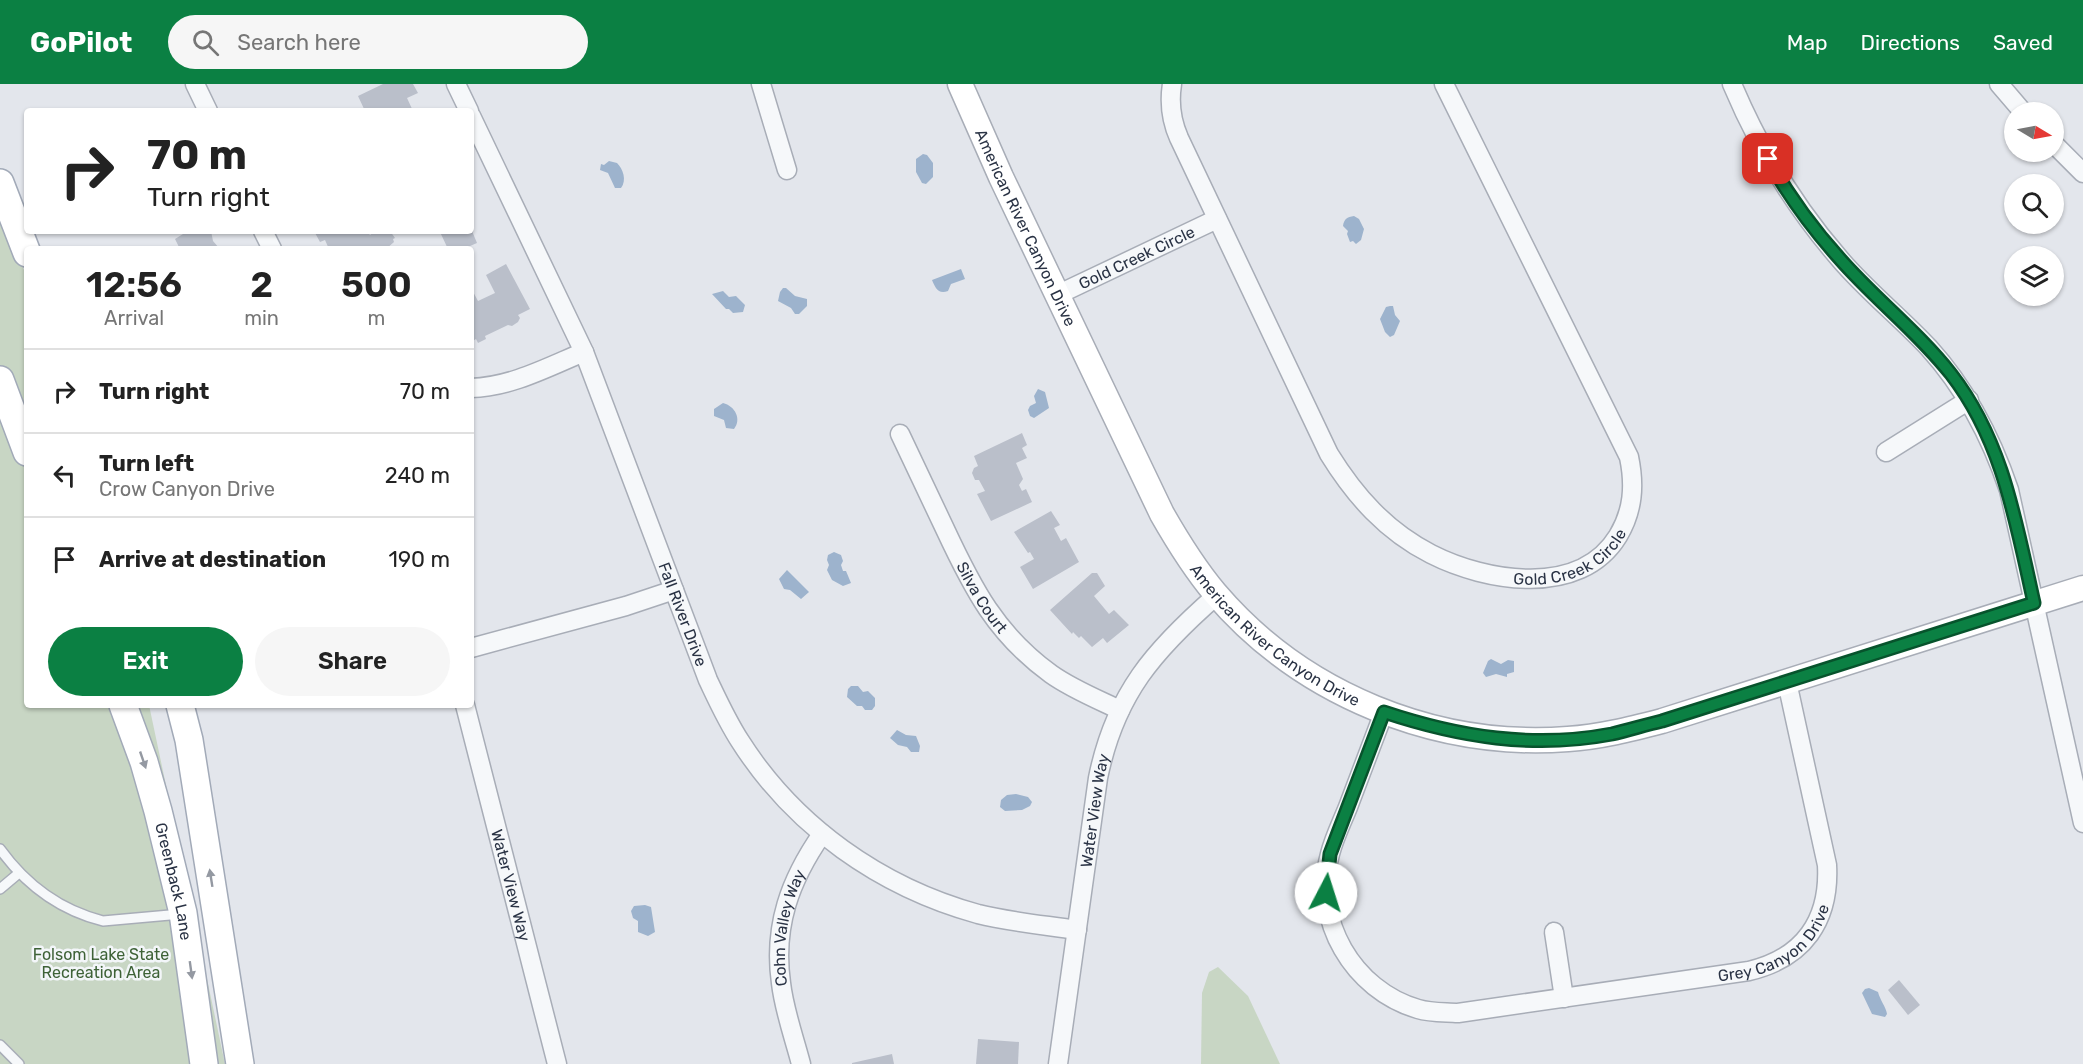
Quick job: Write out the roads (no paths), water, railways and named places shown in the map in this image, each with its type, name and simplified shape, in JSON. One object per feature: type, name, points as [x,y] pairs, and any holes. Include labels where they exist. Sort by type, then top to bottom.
[{"type":"main road","name":"American River Canyon Drive","points":[[960,84],[1000,177],[1162,514],[1184,552],[1217,595],[1245,625],[1279,654],[1315,678],[1354,699],[1423,725],[1480,737],[1524,741],[1612,734],[1662,721],[2083,588]]},
{"type":"main road","points":[[0,183],[24,246]]},
{"type":"main road","points":[[0,380],[24,444]]},
{"type":"main road","name":"Greenback Lane","points":[[124,708],[144,762],[183,913],[204,1064]]},
{"type":"main road","name":"Greenback Lane","points":[[181,708],[189,740],[240,1064]]},
{"type":"street","points":[[195,84],[207,108]]},
{"type":"street","points":[[456,84],[468,108]]},
{"type":"street","points":[[761,84],[787,170]]},
{"type":"street","name":"Gold Creek Circle","points":[[1172,84],[1170,99],[1175,129],[1329,454],[1346,481],[1366,506],[1403,537],[1431,554],[1461,566],[1508,577],[1554,577],[1569,574],[1606,551],[1623,528],[1632,501],[1633,486],[1629,457],[1444,84]]},
{"type":"street","points":[[1732,84],[1748,123],[1778,177],[1801,211],[1840,259],[1929,348],[1969,400],[1983,424],[1998,457],[2009,490],[2083,823]]},
{"type":"street","points":[[1999,84],[2014,102]]},
{"type":"street","name":"Fall River Drive","points":[[474,122],[584,352],[708,680],[740,742],[774,787],[822,834],[862,864],[938,901],[1005,920],[1077,930]]},
{"type":"street","points":[[2064,154],[2083,173]]},
{"type":"street","name":"Gold Creek Circle","points":[[1057,295],[1217,219]]},
{"type":"street","points":[[474,388],[494,386],[519,379],[584,352]]},
{"type":"street","points":[[1886,453],[1969,400]]},
{"type":"street","name":"Silva Court","points":[[900,434],[967,575],[980,599],[1003,631],[1021,650],[1052,675],[1075,689],[1120,710]]},
{"type":"street","points":[[474,647],[626,606],[674,590]]},
{"type":"street","name":"Water View Way","points":[[1059,1064],[1101,764],[1109,736],[1120,710],[1149,661],[1178,629],[1217,595]]},
{"type":"street","name":"Grey Canyon Drive","points":[[1384,712],[1330,854],[1326,893],[1330,920],[1339,944],[1358,972],[1383,993],[1419,1009],[1458,1013],[1764,968],[1790,955],[1818,922],[1827,894],[1827,865],[1787,682]]},
{"type":"street","name":"Water View Way","points":[[466,708],[557,1064]]},
{"type":"street","name":"Cohn Valley Way","points":[[801,1064],[781,983],[780,930],[795,879],[822,834]]},
{"type":"street","points":[[183,913],[215,907]]},
{"type":"street","points":[[1554,932],[1564,998]]},
{"type":"lane","points":[[0,849],[19,873],[47,897],[64,907],[103,921],[173,916],[183,913]]},
{"type":"lane","points":[[0,889],[19,873]]},
{"type":"lane","points":[[0,1046],[19,1064]]},
{"type":"water","points":[[923,154],[927,155],[933,163],[933,177],[926,184],[922,183],[916,172],[916,159]]},
{"type":"water","points":[[609,161],[617,163],[621,168],[624,182],[621,188],[615,188],[608,173],[600,170],[601,164],[604,165]]},
{"type":"water","points":[[1354,216],[1359,219],[1364,229],[1361,240],[1356,244],[1353,241],[1350,242],[1348,231],[1343,226],[1346,219]]},
{"type":"water","points":[[961,269],[965,279],[951,284],[948,291],[942,292],[936,288],[932,280]]},
{"type":"water","points":[[783,288],[795,296],[807,299],[807,306],[799,314],[795,314],[791,308],[778,301]]},
{"type":"water","points":[[723,291],[729,297],[736,296],[745,305],[743,312],[733,313],[726,309],[712,294]]},
{"type":"water","points":[[1393,306],[1395,315],[1400,321],[1394,335],[1390,337],[1385,332],[1380,319],[1386,307]]},
{"type":"water","points":[[1038,389],[1045,392],[1049,408],[1034,418],[1030,416],[1028,410],[1036,403],[1034,396]]},
{"type":"water","points":[[723,403],[736,413],[737,421],[734,429],[726,428],[724,420],[714,416],[714,409]]},
{"type":"water","points":[[834,552],[841,555],[843,571],[846,571],[851,583],[843,586],[832,580],[827,570],[829,565],[827,560],[828,555]]},
{"type":"water","points":[[787,570],[809,592],[801,599],[790,590],[784,589],[779,579]]},
{"type":"water","points":[[1491,659],[1501,664],[1508,660],[1514,661],[1514,672],[1507,674],[1507,677],[1496,674],[1486,677],[1483,673]]},
{"type":"water","points":[[851,686],[858,686],[863,692],[868,691],[875,698],[875,706],[872,710],[865,710],[862,706],[857,706],[847,697]]},
{"type":"water","points":[[897,730],[906,735],[916,736],[920,746],[919,752],[911,752],[907,747],[898,745],[890,738]]},
{"type":"water","points":[[1016,794],[1028,797],[1032,802],[1030,806],[1022,810],[1005,811],[1000,807],[1001,800],[1007,795]]},
{"type":"water","points":[[634,906],[651,907],[655,932],[648,936],[638,932],[638,921],[633,918],[631,911]]},
{"type":"water","points":[[1869,988],[1878,992],[1887,1014],[1885,1017],[1872,1014],[1862,993]]},
{"type":"park label","name":"Folsom Lake State Recreation Area","points":[[101,963]]}]
